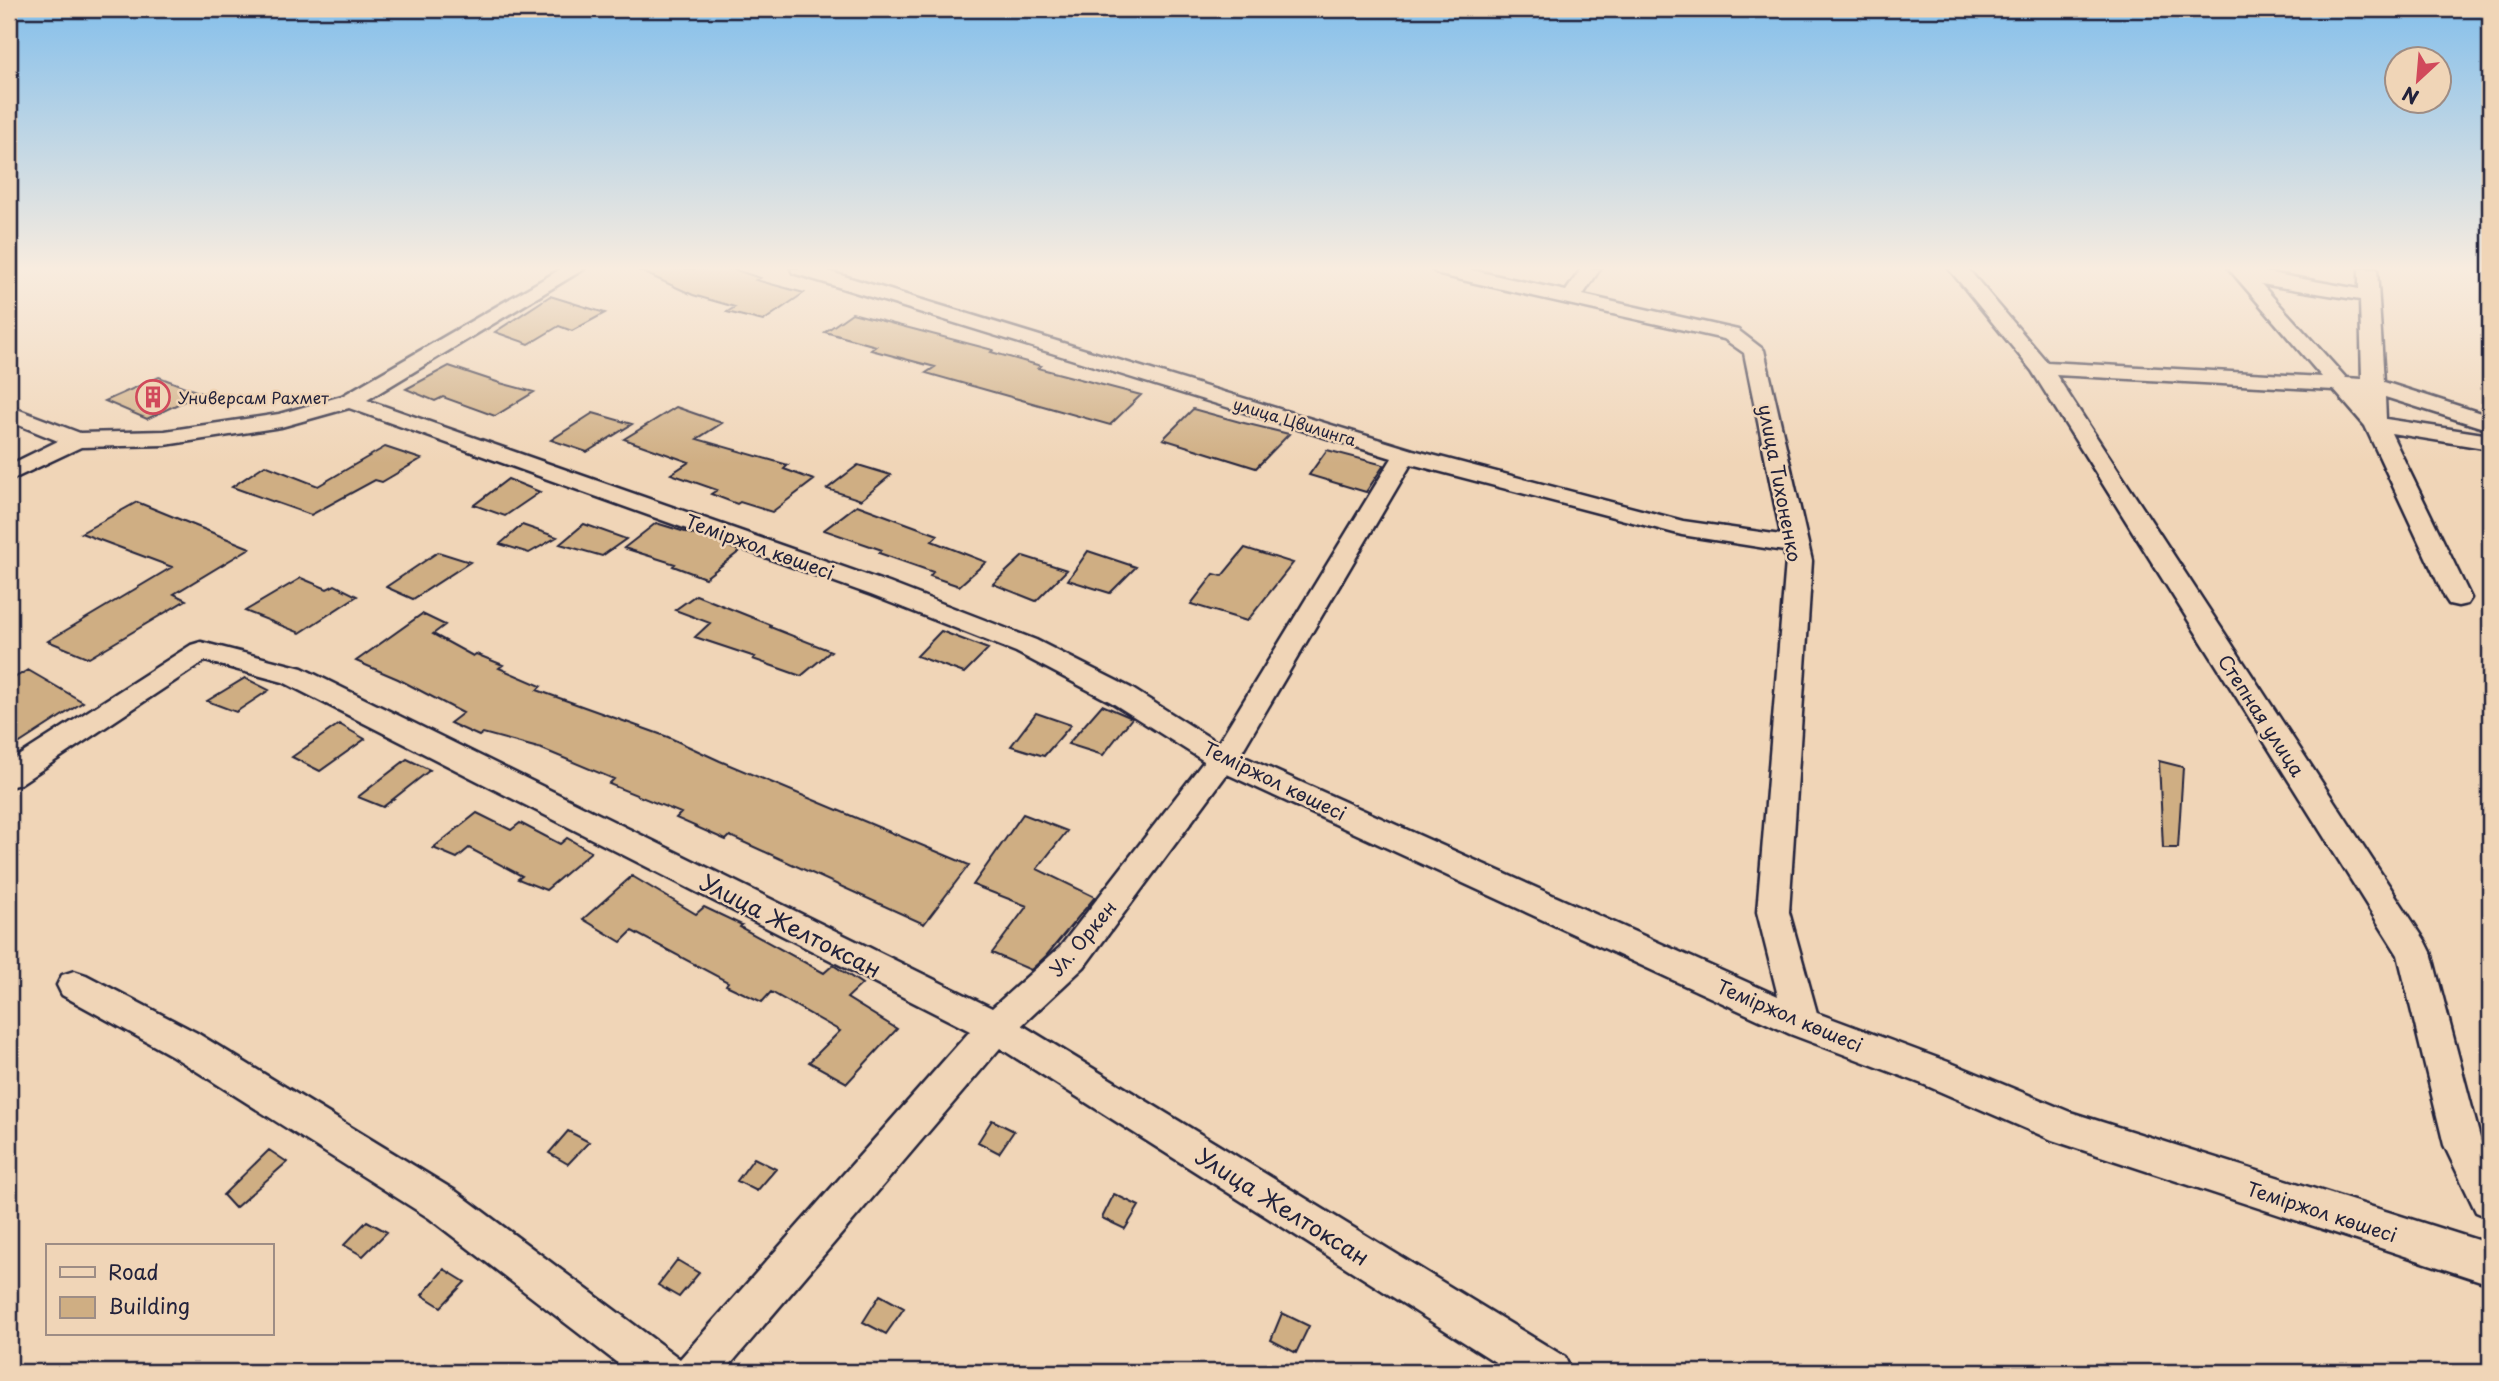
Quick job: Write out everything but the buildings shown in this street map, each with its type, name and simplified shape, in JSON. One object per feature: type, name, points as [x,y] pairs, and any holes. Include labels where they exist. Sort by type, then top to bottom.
[{"type":"street","points":[[9,413],[77,440],[165,438],[281,419],[350,401],[465,333]]},
{"type":"street","name":"улица Цвилинга","points":[[1010,333],[1405,455],[1682,528],[1796,545]]},
{"type":"street","name":"улица Тихоненко","points":[[1729,333],[1754,350],[1799,561],[1773,912],[1802,1023]]},
{"type":"street","name":"Степная улица","points":[[2012,333],[2041,368],[2414,952],[2463,1145],[2490,1199]]},
{"type":"street","points":[[2293,333],[2375,424],[2458,598]]},
{"type":"street","points":[[2371,333],[2375,424]]},
{"type":"street","points":[[2041,368],[2373,386],[2490,423]]},
{"type":"street","name":"Теміржол көшесі","points":[[350,401],[867,584],[1026,646],[1121,695],[1222,759],[1802,1023],[1938,1073],[2065,1129],[2490,1264]]},
{"type":"street","points":[[2375,424],[2490,442]]},
{"type":"street","points":[[9,474],[77,440]]},
{"type":"street","name":"Ул. Оркен","points":[[696,1372],[996,1027],[1072,957],[1239,736],[1405,455]]},
{"type":"street","name":"Улица Желтоксан","points":[[9,776],[201,651],[292,674],[996,1027],[1550,1372]]},
{"type":"street","points":[[74,985],[184,1044],[443,1205],[664,1372]]},
{"type":"place","name":"Универсам Рахмет","points":[[153,397]]}]
